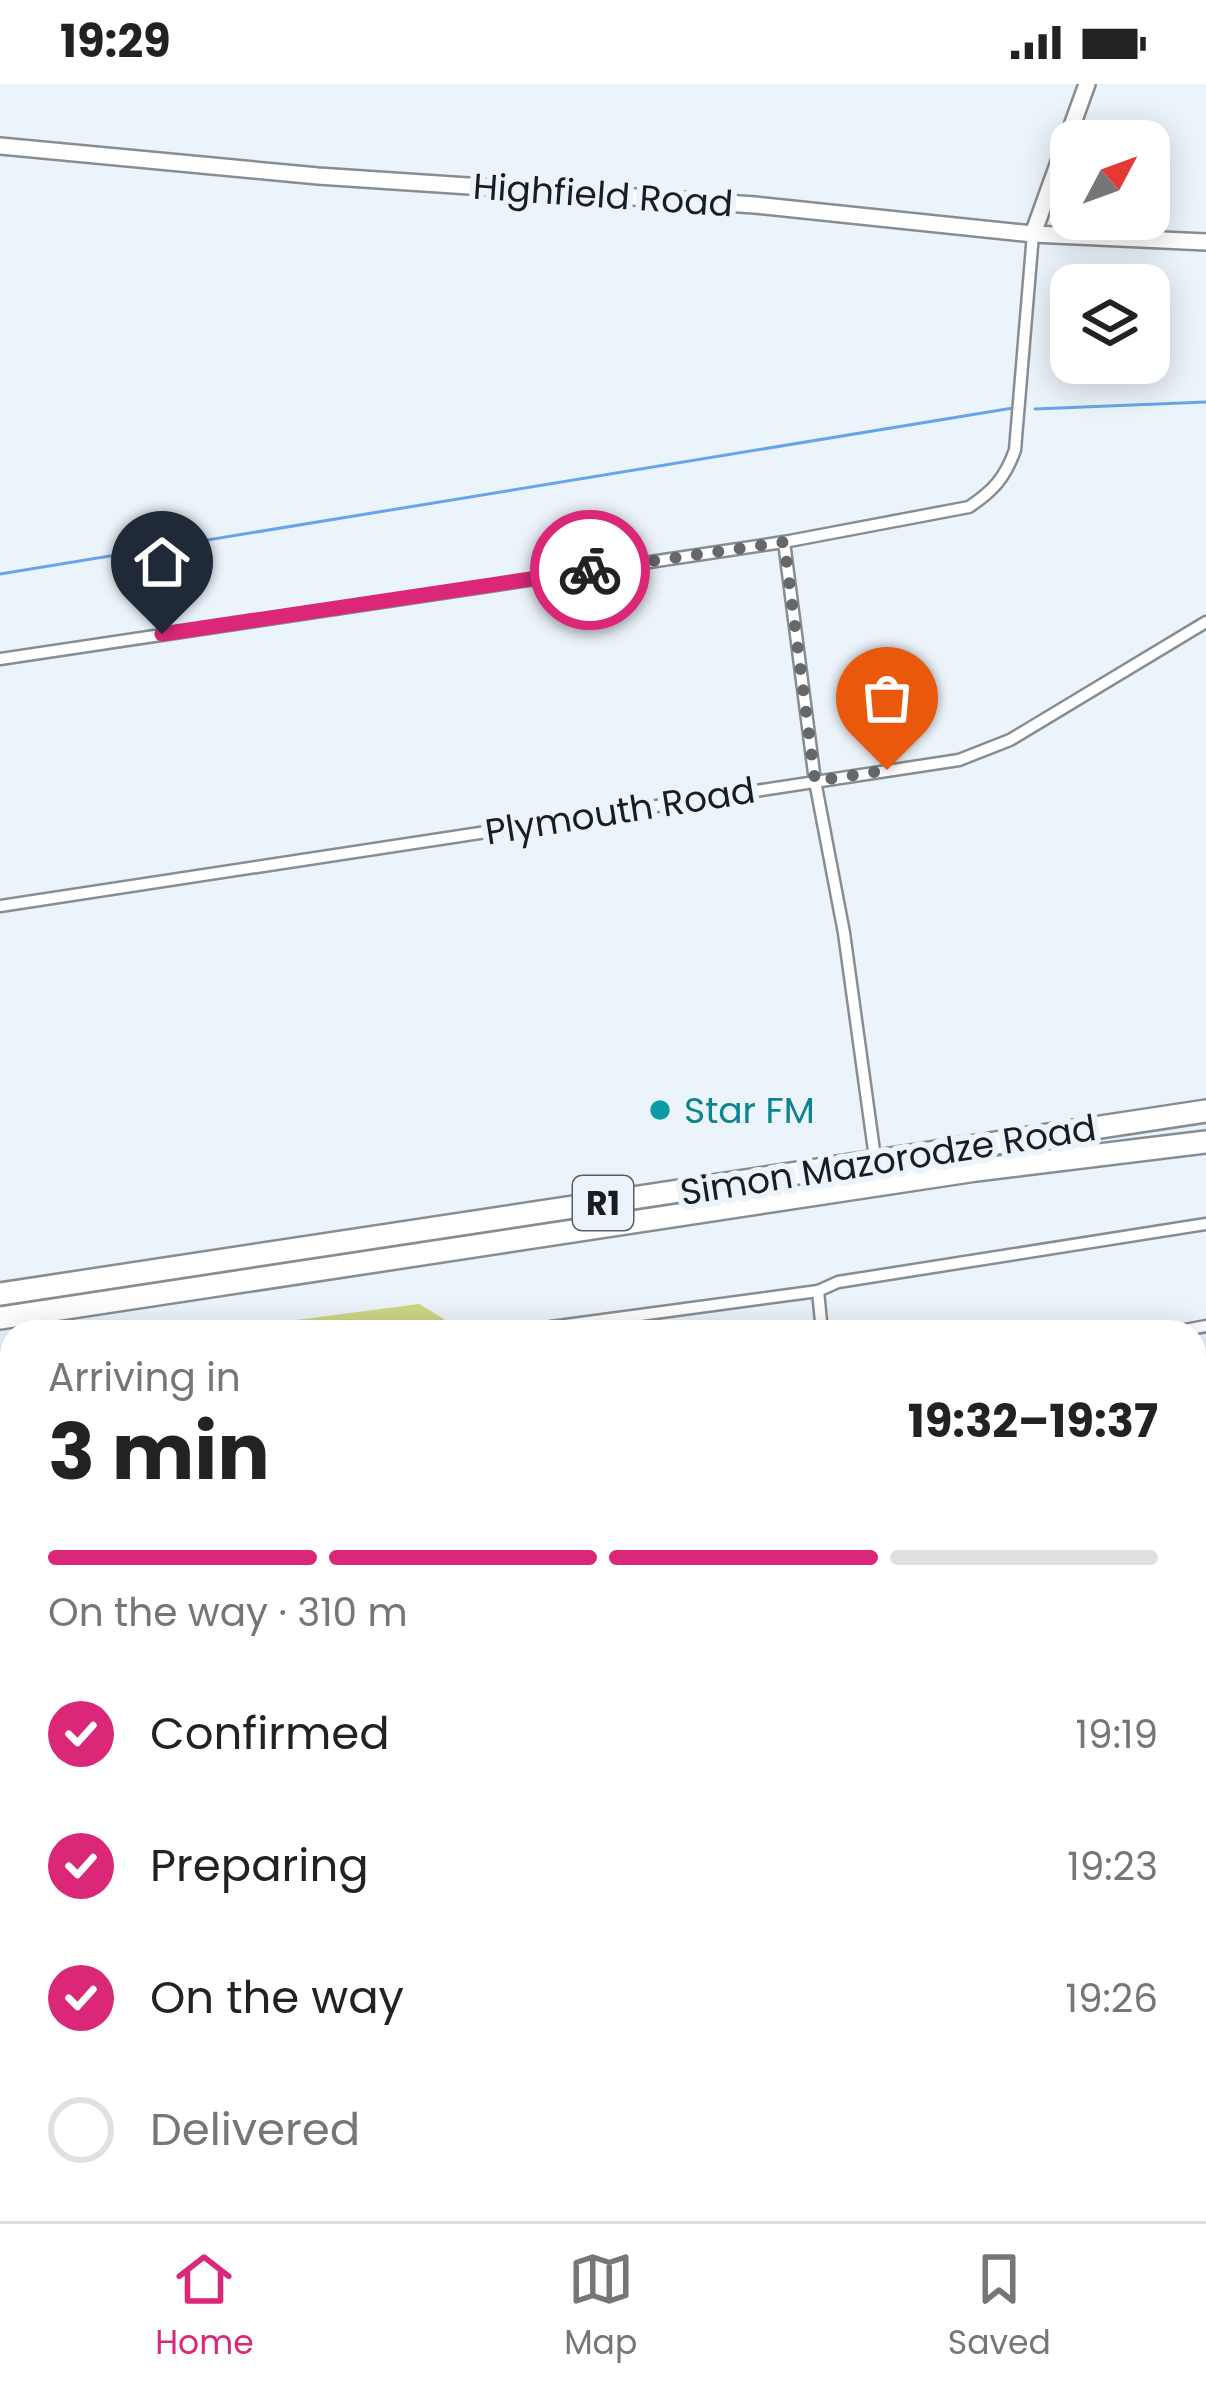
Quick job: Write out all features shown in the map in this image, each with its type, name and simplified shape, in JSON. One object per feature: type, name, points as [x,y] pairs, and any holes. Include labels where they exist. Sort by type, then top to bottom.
[{"type":"highway","name":"Simon Mazorodze Road","points":[[0,1294],[1203,1112]]},
{"type":"highway","name":"Simon Mazorodze Road","points":[[1,1318],[976,1170],[1206,1144]]},
{"type":"highway","points":[[876,1162],[897,1170],[940,1163],[976,1170]]},
{"type":"street","points":[[0,658],[784,542],[968,507],[992,491],[1007,473],[1015,450],[1033,234],[1087,84]]},
{"type":"street","name":"Highfield Road","points":[[0,146],[318,176],[755,205],[1033,234],[1206,242]]},
{"type":"street","points":[[784,542],[815,781],[844,933],[879,1186]]},
{"type":"street","name":"Plymouth Road","points":[[0,906],[980,754],[1206,622]]},
{"type":"street","points":[[1203,1112],[1206,1144]]},
{"type":"street","points":[[603,1320],[818,1291],[838,1282],[1206,1224]]},
{"type":"street","points":[[818,1291],[821,1320]]},
{"type":"green space","points":[[419,1304],[444,1319],[444,1320],[296,1320]]},
{"type":"waterway","points":[[1035,409],[1206,402]]},
{"type":"waterway","points":[[0,574],[1013,408]]},
{"type":"way so far","points":[[590,570],[784,542],[815,781],[887,770]]},
{"type":"place","name":"Star FM","points":[[660,1110]]},
{"type":"route","points":[[162,634],[590,570]]}]
